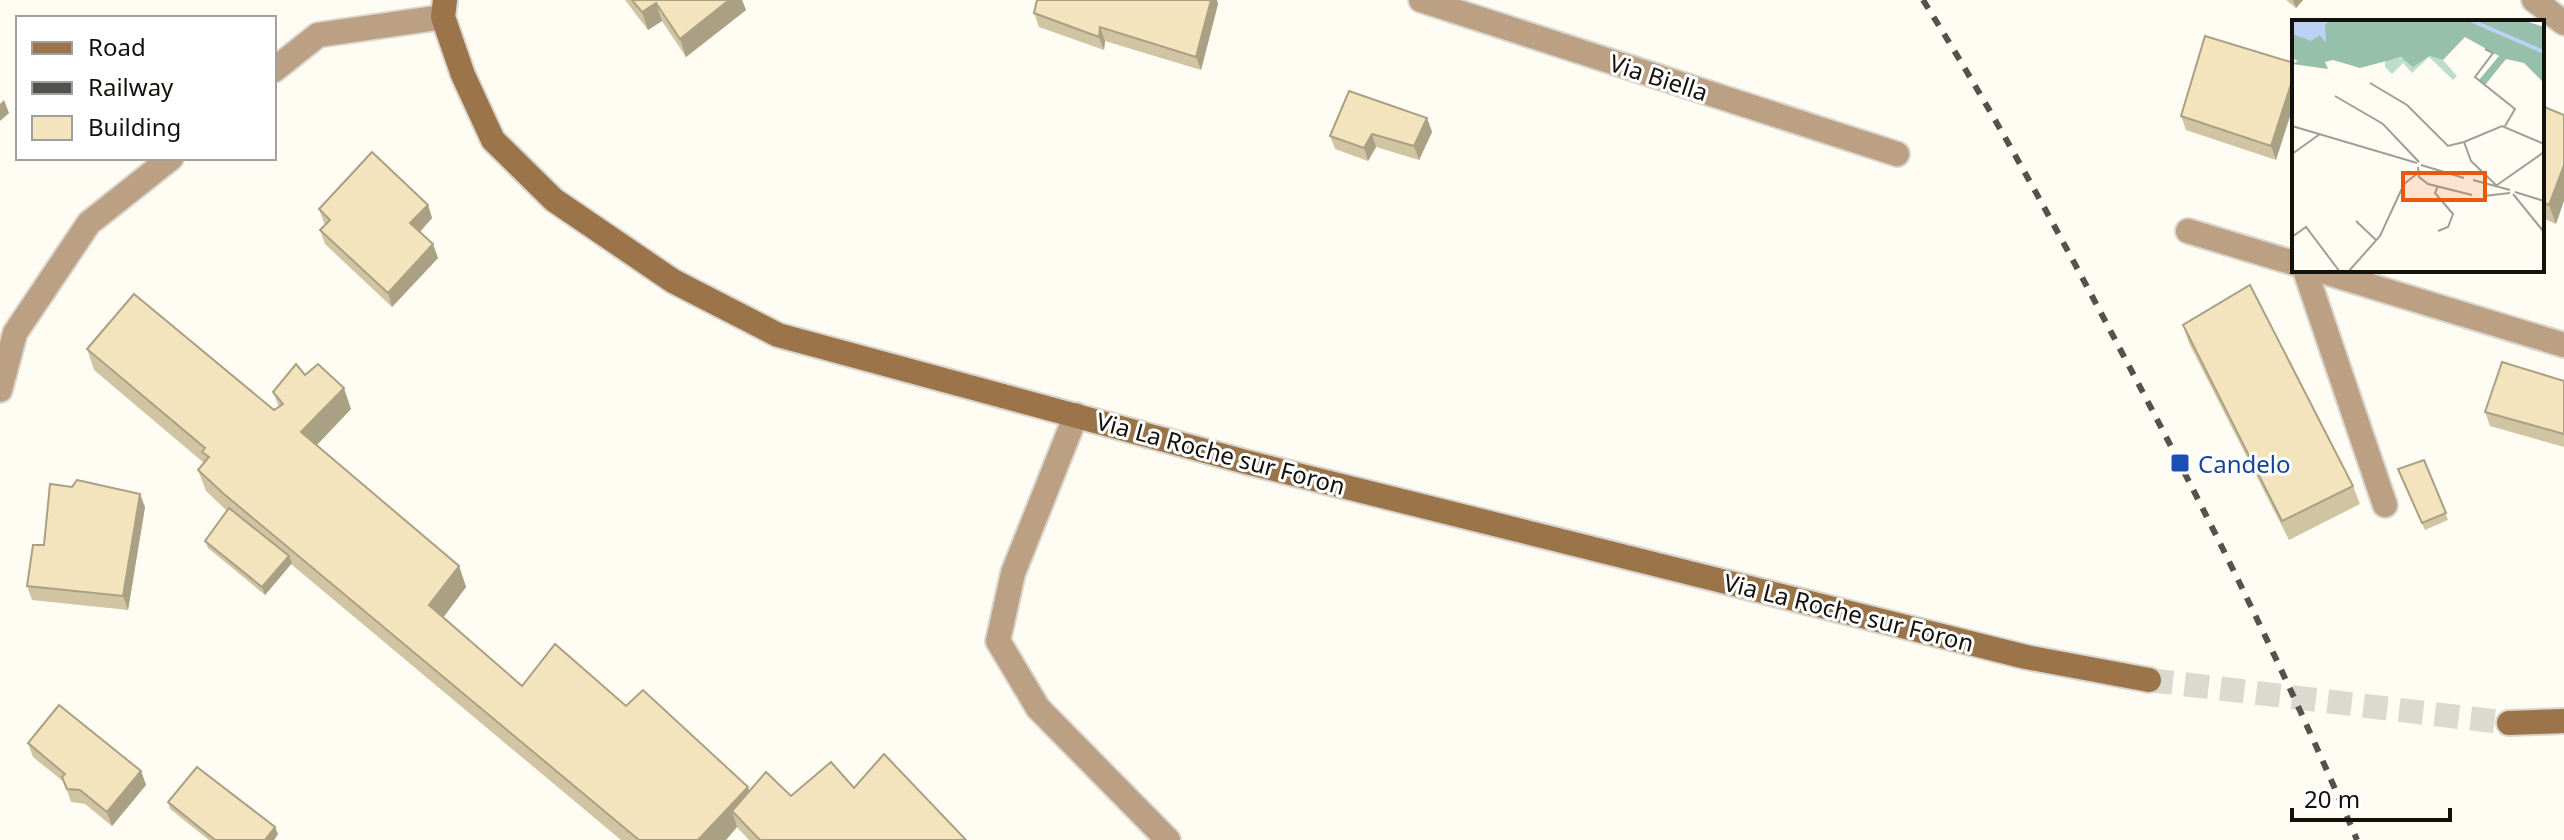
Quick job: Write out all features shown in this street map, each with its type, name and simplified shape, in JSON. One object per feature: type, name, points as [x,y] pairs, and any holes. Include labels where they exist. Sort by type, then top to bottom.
[{"type":"street","name":"Via Biella","points":[[1421,0],[1897,154]]},
{"type":"street","points":[[2534,0],[2564,23]]},
{"type":"street","points":[[276,68],[318,35],[444,8]]},
{"type":"street","name":"Via La Roche sur Foron","points":[[444,8],[463,75],[493,140],[554,200],[673,281],[778,335],[1277,469],[2026,657],[2149,680]]},
{"type":"street","points":[[0,390],[15,333],[89,223],[168,160]]},
{"type":"street","points":[[2188,231],[2292,262]]},
{"type":"street","points":[[2306,272],[2385,505]]},
{"type":"street","points":[[2325,272],[2564,345]]},
{"type":"street","points":[[1076,415],[1013,573],[998,641],[1038,708],[1168,840]]},
{"type":"street","points":[[2509,723],[2564,721]]},
{"type":"building","points":[[632,0],[729,0],[680,39],[656,3],[642,12]]},
{"type":"building","points":[[1037,0],[1211,0],[1196,57],[1100,27],[1099,37],[1034,13]]},
{"type":"building","points":[[2205,36],[2292,62],[2292,81],[2271,146],[2181,116]]},
{"type":"building","points":[[1349,91],[1427,118],[1414,146],[1372,134],[1364,148],[1330,136]]},
{"type":"building","points":[[2544,107],[2564,115],[2564,165],[2549,205],[2544,203]]},
{"type":"building","points":[[372,152],[428,205],[410,223],[433,244],[388,293],[320,230],[330,220],[319,209]]},
{"type":"building","points":[[2250,285],[2353,486],[2282,521],[2183,325]]},
{"type":"building","points":[[134,294],[274,410],[283,404],[273,392],[296,364],[305,375],[318,364],[344,388],[301,432],[459,566],[429,605],[522,686],[555,644],[626,706],[643,690],[748,787],[698,840],[639,840],[198,470],[209,457],[202,452],[205,448],[87,349]]},
{"type":"building","points":[[2502,362],[2564,381],[2564,434],[2485,412]]},
{"type":"building","points":[[2424,460],[2446,513],[2422,523],[2398,469]]},
{"type":"building","points":[[77,480],[140,494],[123,596],[27,586],[33,545],[44,545],[50,484],[72,487]]},
{"type":"building","points":[[229,508],[289,556],[262,587],[205,541]]},
{"type":"building","points":[[59,705],[141,771],[107,812],[80,790],[67,789],[62,777],[65,774],[28,743]]},
{"type":"building","points":[[884,754],[966,840],[760,840],[732,811],[766,772],[791,796],[831,762],[854,788]]},
{"type":"building","points":[[197,767],[275,827],[265,840],[215,840],[168,802]]},
{"type":"tunnel","points":[[2149,680],[2509,723]]},
{"type":"railway","points":[[1923,0],[2025,173],[2152,409],[2273,653],[2357,840]]},
{"type":"place","name":"Candelo","points":[[2180,463]]}]
